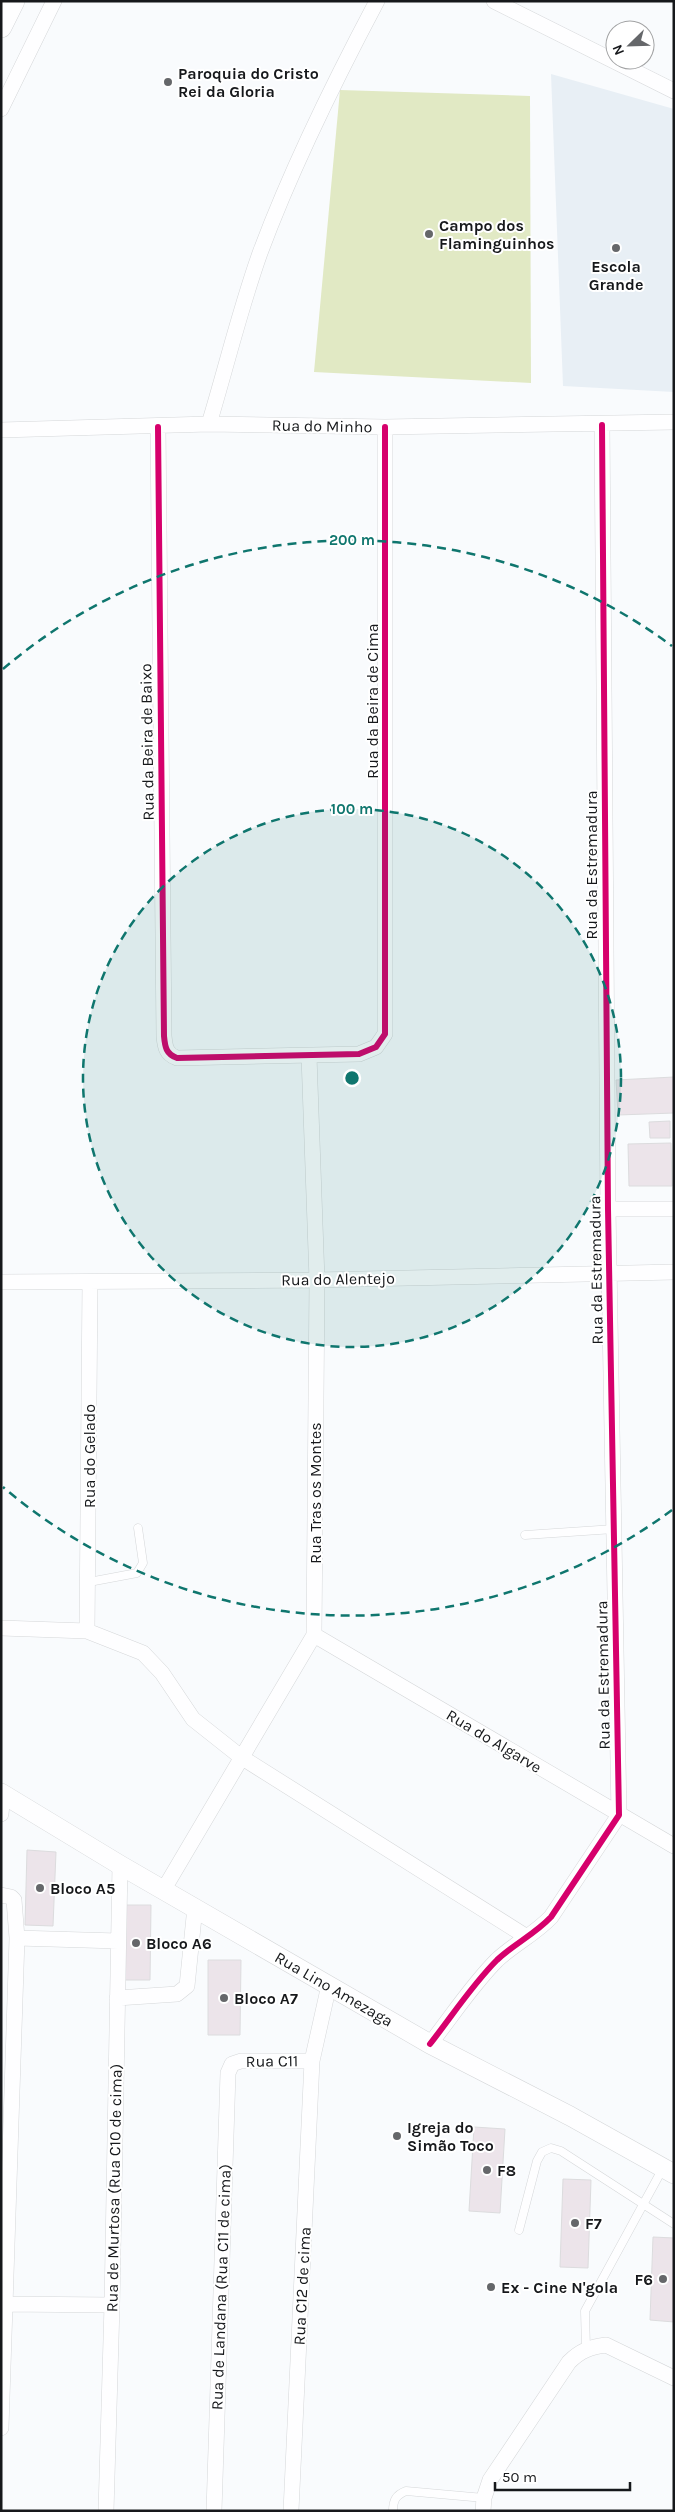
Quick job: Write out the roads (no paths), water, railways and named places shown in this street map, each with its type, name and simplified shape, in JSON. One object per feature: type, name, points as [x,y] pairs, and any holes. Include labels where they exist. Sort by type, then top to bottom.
[{"type":"main road","points":[[1,26],[14,1]]},
{"type":"street","points":[[1,109],[54,1]]},
{"type":"street","points":[[209,424],[260,254],[278,208],[347,58],[377,1]]},
{"type":"street","points":[[494,1],[514,6],[674,91]]},
{"type":"street","name":"Rua do Minho","points":[[1,430],[158,427],[209,424],[385,427],[602,425],[674,422]]},
{"type":"street","name":"Rua da Estremadura","points":[[602,425],[608,1209],[619,1815]]},
{"type":"street","name":"Rua da Beira de Baixo","points":[[158,427],[164,1036],[166,1048],[170,1055],[177,1058],[309,1056]]},
{"type":"street","name":"Rua da Beira de Cima","points":[[309,1056],[359,1054],[376,1047],[385,1034],[385,427]]},
{"type":"street","name":"Rua Tras os Montes","points":[[309,1056],[317,1280],[314,1635]]},
{"type":"street","points":[[608,1209],[674,1209]]},
{"type":"street","name":"Rua do Alentejo","points":[[1,1282],[317,1280],[674,1272]]},
{"type":"street","name":"Rua do Gelado","points":[[87,1631],[89,1582],[90,1282]]},
{"type":"street","points":[[1,1628],[87,1631],[148,1658],[162,1673],[186,1711],[241,1757],[527,1937]]},
{"type":"street","points":[[164,1889],[314,1635]]},
{"type":"street","name":"Rua do Algarve","points":[[314,1635],[674,1846]]},
{"type":"street","points":[[1,1814],[2,1793]]},
{"type":"street","name":"Rua Lino Amezaga","points":[[2,1793],[120,1865],[430,2044],[570,2116],[668,2171]]},
{"type":"street","points":[[430,2044],[485,1972],[511,1948],[551,1917],[619,1815]]},
{"type":"street","name":"Rua de Murtosa (Rua C10 de cima)","points":[[106,2511],[112,2305],[120,1865]]},
{"type":"street","points":[[1,2428],[17,1938],[16,1904],[6,1896]]},
{"type":"street","points":[[117,1998],[177,1994],[187,1986],[195,1907]]},
{"type":"street","points":[[17,1938],[118,1941]]},
{"type":"street","name":"Rua C12 de cima","points":[[291,2511],[312,2061],[329,1985]]},
{"type":"street","name":"Rua C11","points":[[232,2064],[241,2061],[312,2061]]},
{"type":"street","name":"Rua de Landana (Rua C11 de cima)","points":[[214,2511],[228,2072],[232,2064]]},
{"type":"street","points":[[4,2304],[112,2305]]},
{"type":"street","points":[[484,2504],[490,2480],[569,2362],[586,2349],[606,2345],[674,2378]]},
{"type":"lane","points":[[89,1582],[137,1573],[143,1563],[138,1528]]},
{"type":"lane","points":[[525,1535],[614,1529]]},
{"type":"lane","points":[[519,2230],[537,2161],[542,2152],[550,2148],[561,2151],[674,2224]]},
{"type":"lane","points":[[586,2349],[585,2311],[644,2203],[668,2171]]},
{"type":"lane","points":[[392,2511],[395,2499],[399,2494],[406,2491],[484,2504]]},
{"type":"place","name":"Paroquia do Cristo Rei da Gloria","points":[[168,82]]},
{"type":"place","name":"Campo dos Flaminguinhos","points":[[429,234]]},
{"type":"place","name":"Escola Grande","points":[[616,248]]},
{"type":"place","name":"Bloco A5","points":[[40,1888]]},
{"type":"place","name":"Bloco A6","points":[[136,1943]]},
{"type":"place","name":"Bloco A7","points":[[224,1998]]},
{"type":"place","name":"Igreja do Simão Toco","points":[[397,2136]]},
{"type":"place","name":"F8","points":[[487,2170]]},
{"type":"place","name":"F7","points":[[575,2223]]},
{"type":"place","name":"F6","points":[[663,2279]]},
{"type":"place","name":"Ex - Cine N'gola","points":[[491,2287]]}]
